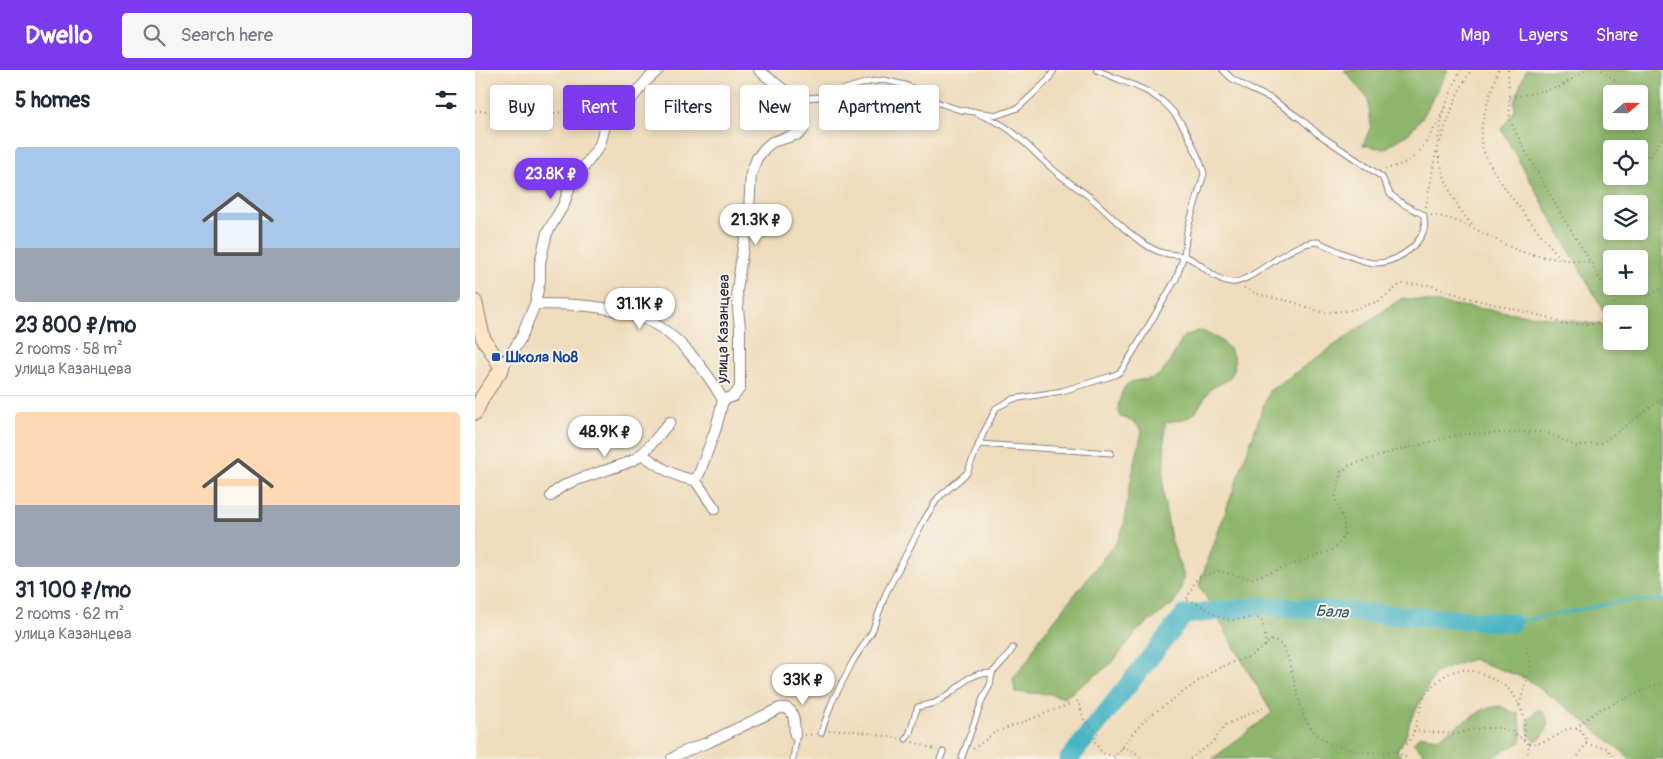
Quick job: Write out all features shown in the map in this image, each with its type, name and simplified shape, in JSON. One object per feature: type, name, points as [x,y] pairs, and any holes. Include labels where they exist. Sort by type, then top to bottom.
[{"type":"street","points":[[635,95],[658,70]]},
{"type":"street","points":[[759,70],[778,85]]},
{"type":"street","points":[[475,413],[483,396],[521,338],[535,304],[541,280],[540,263],[547,233],[563,204],[570,186],[600,145],[604,130]]},
{"type":"street","name":"улица Казанцева","points":[[535,304],[615,310],[645,319],[663,330],[689,354],[714,384],[723,400],[734,396],[740,388],[740,328],[737,292],[743,247],[748,229],[751,174],[757,158],[765,148],[773,142],[799,134],[803,130]]},
{"type":"street","points":[[475,302],[483,338],[502,368]]},
{"type":"street","points":[[695,480],[716,428],[723,400]]},
{"type":"street","points":[[551,496],[561,487],[632,461],[642,454],[670,422]]},
{"type":"street","points":[[642,454],[684,479],[695,480]]},
{"type":"street","points":[[695,480],[715,509]]},
{"type":"street","points":[[672,759],[681,753],[709,742],[780,708],[786,707],[791,710],[794,716],[795,735]]},
{"type":"lane","points":[[809,98],[819,97],[868,82],[884,80],[920,91],[939,103],[953,108],[998,115],[1018,108],[1047,80],[1054,70]]},
{"type":"lane","points":[[821,733],[853,660],[872,632],[886,593],[923,520],[938,498],[967,473],[996,408],[1013,399],[1061,391],[1110,378],[1121,371],[1143,337],[1175,279],[1184,255],[1187,232],[1204,174],[1187,131],[1178,116],[1156,95],[1097,70]]},
{"type":"lane","points":[[973,111],[1007,128],[1030,146],[1054,171],[1091,198],[1116,223],[1144,244],[1163,253],[1184,255],[1198,262],[1214,277],[1233,283],[1248,276],[1293,248],[1309,241],[1319,242],[1372,263],[1387,262],[1404,254],[1417,243],[1424,229],[1424,215],[1403,204],[1390,194],[1382,177],[1317,133],[1271,98],[1244,85],[1223,70]]},
{"type":"lane","points":[[979,444],[1111,453]]},
{"type":"lane","points":[[962,757],[993,673],[1013,648]]},
{"type":"lane","points":[[906,739],[911,733],[918,706],[935,703],[969,678],[979,674],[993,673]]},
{"type":"lane","points":[[793,759],[795,735]]},
{"type":"lane","points":[[940,759],[943,752]]},
{"type":"path","points":[[1372,171],[1399,165],[1421,149],[1444,108],[1460,70]]},
{"type":"path","points":[[1471,70],[1457,95],[1437,149],[1441,169],[1468,220],[1476,229]]},
{"type":"path","points":[[1498,70],[1483,120],[1481,140],[1484,155],[1495,175],[1562,260]]},
{"type":"path","points":[[1509,70],[1510,120],[1523,147],[1603,285]]},
{"type":"path","points":[[1511,98],[1560,87],[1586,70]]},
{"type":"path","points":[[1601,70],[1613,80],[1615,85]]},
{"type":"path","points":[[1444,108],[1424,215],[1438,216],[1476,229],[1519,250],[1562,260],[1591,262]]},
{"type":"path","points":[[475,111],[503,111],[530,116],[563,112]]},
{"type":"path","points":[[1631,130],[1649,158],[1663,137]]},
{"type":"path","points":[[1233,283],[1257,294],[1293,302],[1324,313],[1352,310],[1379,301],[1401,284],[1429,285],[1468,298],[1551,318],[1562,324],[1593,324],[1603,319]]},
{"type":"path","points":[[1641,295],[1647,296],[1663,288]]},
{"type":"path","points":[[1265,646],[1265,631],[1261,619],[1252,616],[1228,620],[1193,601],[1186,601],[1195,581],[1199,577],[1219,571],[1251,579],[1335,549],[1344,536],[1344,521],[1335,499],[1341,472],[1348,466],[1391,452],[1462,434],[1546,432],[1576,446],[1602,443],[1663,398]]},
{"type":"path","points":[[962,757],[994,733],[1078,701],[1084,720],[1098,734],[1094,740],[1102,753],[1116,758],[1147,718],[1214,670],[1250,656],[1265,646],[1270,640],[1277,641],[1282,646],[1290,664],[1307,723],[1323,739],[1337,747],[1391,755],[1396,752],[1407,744],[1424,696],[1440,679],[1455,671],[1466,669],[1484,674],[1504,685],[1514,695],[1524,718],[1524,740]]},
{"type":"path","points":[[1519,706],[1531,667],[1525,645]]},
{"type":"path","points":[[1413,731],[1456,734],[1480,728],[1499,728],[1511,731],[1529,744],[1537,744],[1567,729],[1576,728],[1601,709],[1663,682]]},
{"type":"path","points":[[1190,759],[1212,743],[1225,725],[1265,707]]},
{"type":"path","points":[[1576,728],[1580,730],[1587,740],[1587,744],[1576,759]]},
{"type":"path","points":[[795,735],[836,730],[906,739],[943,752]]},
{"type":"path","points":[[1527,759],[1529,744]]},
{"type":"path","points":[[1587,744],[1607,748],[1615,759]]},
{"type":"path","points":[[1122,748],[1135,751],[1142,759]]},
{"type":"path","points":[[1396,752],[1409,759]]},
{"type":"green space","points":[[1344,70],[1448,70],[1424,115],[1408,134],[1384,149],[1363,145],[1371,126],[1368,99]]},
{"type":"green space","points":[[1526,70],[1663,70],[1663,759],[1631,759],[1573,712],[1527,679],[1472,659],[1435,673],[1410,721],[1405,739],[1397,750],[1400,756],[1405,759],[1212,759],[1272,713],[1199,585],[1269,391],[1402,298],[1603,325],[1603,350],[1648,350],[1648,305],[1603,305],[1603,310],[1501,129],[1515,110],[1514,102]]},
{"type":"green space","points":[[1199,331],[1215,337],[1229,348],[1235,363],[1228,379],[1209,391],[1194,414],[1165,423],[1163,495],[1171,539],[1184,576],[1180,592],[1173,604],[1138,630],[1111,664],[1064,698],[1051,694],[1015,692],[1013,678],[1027,662],[1037,642],[1118,540],[1124,526],[1129,488],[1142,432],[1135,423],[1120,417],[1118,406],[1123,390],[1132,381],[1156,377],[1168,364],[1184,336]]},
{"type":"green space","points":[[1499,706],[1518,714],[1521,727],[1521,742],[1492,759],[1436,759],[1428,757],[1413,743],[1420,735],[1438,738],[1484,709]]},
{"type":"green space","points":[[1540,709],[1546,717],[1547,726],[1540,739],[1535,741],[1531,737],[1528,724],[1535,712]]},
{"type":"waterway","name":"Бала","points":[[1512,623],[1617,602],[1663,600]]},
{"type":"waterway","name":"Бала","points":[[1069,759],[1184,615],[1263,606],[1512,623]]},
{"type":"place","name":"Школа №8","points":[[496,357]]}]
